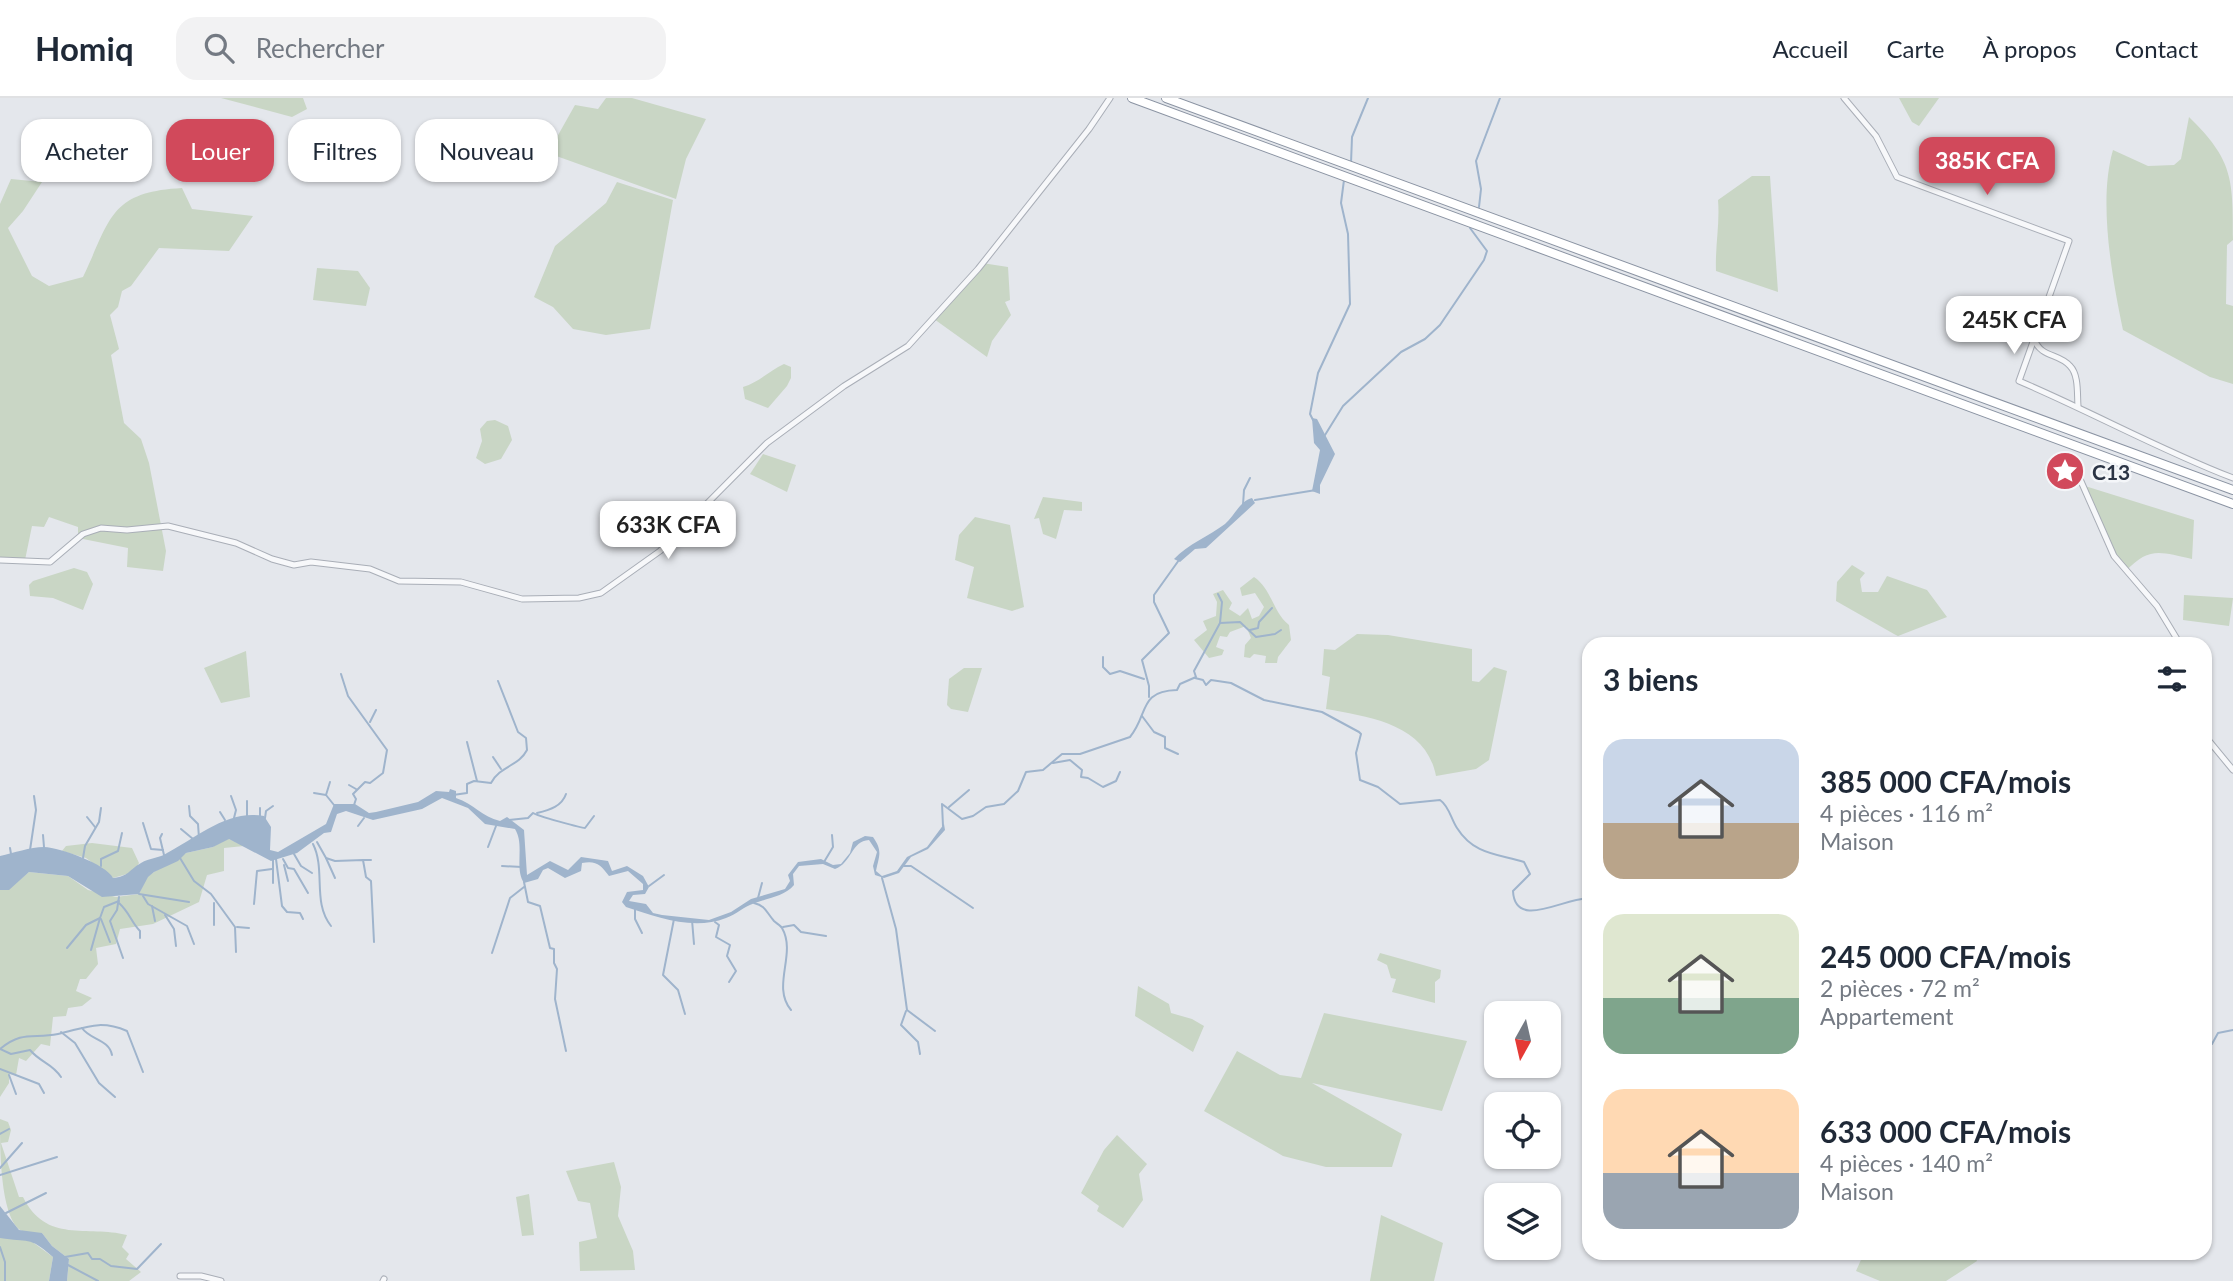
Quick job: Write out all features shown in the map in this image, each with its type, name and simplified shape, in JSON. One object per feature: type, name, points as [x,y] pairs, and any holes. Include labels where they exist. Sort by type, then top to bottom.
[{"type":"highway","points":[[1132,98],[2233,504]]},
{"type":"highway","points":[[1166,98],[2233,490]]},
{"type":"street","points":[[0,560],[50,562],[83,534],[101,527],[135,530],[168,526],[236,542],[272,559],[294,565],[311,562],[370,569],[399,581],[461,582],[522,599],[579,598],[601,593],[629,576],[660,551],[767,443],[844,386],[908,346],[957,294],[1089,129],[1110,98]]},
{"type":"street","points":[[1844,98],[1876,136],[1897,177],[2069,241],[2020,382],[2078,406],[2178,457],[2233,478]]},
{"type":"street","points":[[2034,339],[2043,353],[2070,365],[2075,374],[2078,406]]},
{"type":"street","points":[[2072,461],[2114,556],[2157,606],[2176,637]]},
{"type":"street","points":[[2212,744],[2233,770]]},
{"type":"street","points":[[180,1276],[201,1276],[221,1281]]},
{"type":"green space","points":[[221,98],[303,98],[307,109],[292,117]]},
{"type":"green space","points":[[606,98],[632,98],[706,119],[686,159],[676,199],[558,157],[558,135],[575,105],[598,109]]},
{"type":"green space","points":[[1899,98],[1939,98],[1919,126],[1912,122]]},
{"type":"green space","points":[[2189,117],[2204,132],[2222,158],[2231,185],[2233,240],[2227,245],[2226,304],[2233,306],[2233,384],[2210,377],[2123,330],[2115,287],[2107,215],[2109,170],[2113,150],[2148,166],[2174,165],[2181,159]]},
{"type":"green space","points":[[1752,176],[1770,176],[1778,292],[1716,271],[1718,200]]},
{"type":"green space","points":[[11,179],[42,182],[8,228],[32,276],[49,286],[83,277],[116,212],[126,202],[140,195],[182,188],[192,209],[253,216],[229,251],[159,248],[131,286],[122,291],[118,307],[110,315],[119,349],[111,355],[124,423],[141,439],[149,463],[166,551],[163,571],[127,567],[128,548],[78,538],[78,527],[49,517],[44,527],[32,526],[25,560],[0,560],[0,204]]},
{"type":"green space","points":[[617,182],[673,200],[650,329],[606,335],[573,329],[553,307],[534,297],[555,246],[606,203]]},
{"type":"green space","points":[[982,263],[1008,267],[1010,300],[1005,302],[1011,315],[992,341],[987,357],[934,319]]},
{"type":"green space","points":[[317,268],[358,271],[370,288],[366,306],[313,300]]},
{"type":"green space","points":[[784,364],[791,367],[791,378],[768,408],[745,399],[743,387]]},
{"type":"green space","points":[[495,420],[508,426],[512,440],[501,459],[485,464],[476,458],[482,441],[480,429],[487,421]]},
{"type":"green space","points":[[763,454],[796,465],[787,492],[750,474]]},
{"type":"green space","points":[[2085,486],[2194,520],[2192,559],[2156,553],[2141,558],[2125,572],[2114,556]]},
{"type":"green space","points":[[1043,497],[1082,502],[1082,511],[1064,510],[1056,539],[1043,534],[1039,518],[1034,519]]},
{"type":"green space","points":[[975,517],[1010,525],[1024,607],[1012,611],[967,598],[974,567],[955,560],[959,535]]},
{"type":"green space","points":[[1852,565],[1865,573],[1860,579],[1862,592],[1878,592],[1887,576],[1927,590],[1947,617],[1898,636],[1894,634],[1836,601],[1837,582]]},
{"type":"green space","points":[[74,568],[87,572],[93,584],[83,610],[53,598],[30,596],[29,585],[33,581]]},
{"type":"green space","points":[[1254,577],[1265,588],[1279,614],[1289,625],[1291,640],[1278,657],[1277,663],[1265,663],[1266,656],[1254,654],[1250,658],[1244,657],[1245,645],[1251,638],[1246,626],[1230,632],[1227,637],[1220,636],[1216,647],[1224,650],[1222,655],[1209,658],[1194,640],[1207,630],[1203,621],[1216,616],[1217,602],[1213,594],[1223,590],[1232,603],[1229,609],[1240,616],[1248,608],[1252,619],[1259,616],[1264,607],[1255,593],[1242,596],[1240,588]]},
{"type":"green space","points":[[2184,595],[2233,598],[2229,626],[2183,620]]},
{"type":"green space","points":[[1357,634],[1388,635],[1472,649],[1472,681],[1479,682],[1494,667],[1507,671],[1489,760],[1476,769],[1436,776],[1421,745],[1408,734],[1378,720],[1326,709],[1330,677],[1322,675],[1324,649],[1335,650]]},
{"type":"green space","points":[[246,651],[250,697],[221,703],[204,668]]},
{"type":"green space","points":[[964,668],[982,668],[968,712],[951,709],[947,705],[949,679]]},
{"type":"green space","points":[[223,839],[244,846],[224,848],[224,871],[207,875],[199,902],[153,924],[120,929],[116,944],[96,948],[98,964],[86,979],[80,979],[76,991],[92,998],[82,1006],[68,1008],[66,1016],[53,1017],[50,1046],[41,1044],[26,1061],[19,1058],[16,1075],[9,1074],[9,1083],[0,1097],[0,890],[9,889],[29,872],[68,876],[88,890],[116,897],[139,894],[147,877],[154,872],[186,853],[213,847]]},
{"type":"green space","points":[[92,843],[132,848],[139,863],[134,872],[113,878],[86,858],[62,851],[66,846]]},
{"type":"green space","points":[[1380,953],[1441,970],[1440,978],[1435,982],[1435,1003],[1392,992],[1396,979],[1391,978],[1387,965],[1377,960]]},
{"type":"green space","points":[[1138,986],[1169,1004],[1171,1013],[1192,1019],[1204,1026],[1193,1052],[1135,1016]]},
{"type":"green space","points":[[1324,1013],[1467,1041],[1442,1111],[1312,1083],[1402,1134],[1392,1167],[1326,1167],[1283,1156],[1204,1111],[1237,1051],[1280,1075],[1301,1078]]},
{"type":"green space","points":[[0,1119],[8,1122],[11,1130],[8,1142],[1,1143],[19,1197],[23,1197],[32,1212],[55,1227],[127,1235],[122,1247],[129,1254],[126,1259],[141,1272],[129,1281],[67,1281],[69,1259],[52,1246],[42,1233],[20,1230],[13,1222],[5,1196],[1,1162]]},
{"type":"green space","points":[[1117,1135],[1147,1164],[1139,1174],[1143,1200],[1123,1228],[1097,1211],[1099,1206],[1081,1193],[1104,1150]]},
{"type":"green space","points":[[614,1162],[621,1187],[618,1216],[633,1251],[635,1270],[580,1271],[579,1242],[597,1238],[590,1203],[578,1201],[566,1171]]},
{"type":"green space","points":[[529,1194],[534,1235],[522,1236],[516,1197]]},
{"type":"green space","points":[[1381,1215],[1443,1243],[1434,1281],[1370,1281]]},
{"type":"green space","points":[[0,1238],[27,1238],[53,1257],[49,1281],[0,1281]]},
{"type":"green space","points":[[1861,1260],[1977,1261],[1946,1281],[1880,1281],[1856,1271]]},
{"type":"water","points":[[1312,418],[1317,419],[1335,454],[1320,485],[1320,494],[1312,491],[1320,450],[1314,443]]},
{"type":"water","points":[[1252,498],[1255,503],[1206,548],[1195,549],[1180,562],[1174,559],[1225,524],[1241,505]]},
{"type":"water","points":[[450,789],[456,791],[456,798],[488,817],[500,821],[507,817],[524,830],[527,875],[550,861],[568,870],[581,857],[608,861],[612,871],[627,866],[643,876],[649,887],[645,894],[633,895],[629,901],[646,904],[653,913],[709,920],[731,912],[751,899],[785,889],[790,881],[788,875],[798,862],[821,859],[833,865],[841,864],[850,853],[853,842],[865,836],[873,837],[878,846],[876,871],[882,876],[897,871],[907,857],[927,847],[944,824],[945,830],[928,849],[911,857],[899,873],[884,878],[875,875],[873,866],[877,852],[869,840],[863,841],[841,866],[835,869],[823,864],[799,866],[793,874],[794,885],[786,892],[751,904],[726,918],[701,923],[675,921],[626,907],[622,902],[627,892],[643,890],[643,884],[628,871],[609,876],[595,863],[582,863],[581,871],[565,878],[548,868],[543,870],[538,879],[524,883],[515,829],[485,824],[468,808],[442,798],[422,809],[373,820],[346,811],[337,814],[331,832],[324,833],[297,853],[271,861],[229,839],[213,847],[186,853],[178,861],[154,872],[148,877],[139,894],[102,897],[68,876],[29,872],[9,890],[0,890],[0,856],[28,849],[44,847],[71,854],[102,867],[113,878],[126,874],[144,861],[164,855],[225,820],[251,815],[264,816],[271,827],[270,850],[278,852],[326,824],[334,804],[355,804],[369,813],[418,802],[436,791],[449,792]]},
{"type":"water","points":[[0,1206],[19,1230],[42,1233],[52,1246],[69,1259],[67,1281],[49,1281],[53,1257],[38,1245],[28,1241],[0,1238]]},
{"type":"waterway","points":[[1351,163],[1352,137],[1368,98]]},
{"type":"waterway","points":[[1479,207],[1481,189],[1476,161],[1500,98]]},
{"type":"waterway","points":[[1313,420],[1310,414],[1318,373],[1350,304],[1348,234],[1341,203],[1344,180]]},
{"type":"waterway","points":[[1325,435],[1343,406],[1401,352],[1425,339],[1440,325],[1484,260],[1487,251],[1470,228]]},
{"type":"waterway","points":[[1243,505],[1244,490],[1250,478]]},
{"type":"waterway","points":[[1255,500],[1316,490]]},
{"type":"waterway","points":[[1149,697],[1142,660],[1169,633],[1154,602],[1154,595],[1179,560]]},
{"type":"waterway","points":[[1218,594],[1222,602],[1220,623]]},
{"type":"waterway","points":[[1250,630],[1258,628],[1259,622],[1272,608]]},
{"type":"waterway","points":[[943,826],[942,804],[962,819],[973,816],[986,807],[1004,804],[1018,791],[1026,772],[1043,770],[1062,754],[1080,754],[1130,737],[1150,699],[1165,691],[1177,690],[1180,684],[1196,677],[1194,671],[1220,623],[1240,622],[1256,637],[1275,634],[1281,630]]},
{"type":"waterway","points":[[1103,657],[1103,667],[1110,674],[1120,671],[1144,679]]},
{"type":"waterway","points":[[341,674],[348,696],[387,750],[383,773],[370,783],[365,782],[353,794],[356,799],[354,805]]},
{"type":"waterway","points":[[1195,678],[1203,680],[1206,685],[1211,680],[1231,683],[1264,700],[1322,712],[1359,732],[1361,734],[1356,753],[1360,780],[1378,787],[1400,804],[1440,800],[1448,809],[1457,828],[1471,844],[1487,852],[1524,862],[1530,874],[1513,891],[1516,903],[1523,909],[1544,909],[1582,899]]},
{"type":"waterway","points":[[453,795],[467,793],[467,784],[474,781],[491,783],[527,750],[526,738],[518,732],[498,681]]},
{"type":"waterway","points":[[370,722],[376,710]]},
{"type":"waterway","points":[[1142,716],[1154,732],[1165,737],[1165,748],[1178,754]]},
{"type":"waterway","points":[[467,742],[477,781]]},
{"type":"waterway","points":[[493,757],[501,769]]},
{"type":"waterway","points":[[1053,763],[1070,760],[1082,770],[1081,777],[1103,787],[1116,781],[1120,772]]},
{"type":"waterway","points":[[330,782],[326,795],[334,805]]},
{"type":"waterway","points":[[349,785],[356,789]]},
{"type":"waterway","points":[[949,807],[969,790]]},
{"type":"waterway","points":[[314,793],[326,795]]},
{"type":"waterway","points":[[537,813],[555,807],[562,802],[566,794]]},
{"type":"waterway","points":[[30,850],[36,810],[34,796]]},
{"type":"waterway","points":[[231,796],[236,810],[234,818]]},
{"type":"waterway","points":[[247,801],[247,817]]},
{"type":"waterway","points":[[189,806],[190,816],[198,824],[199,838]]},
{"type":"waterway","points":[[265,818],[266,811],[273,806]]},
{"type":"waterway","points":[[83,858],[85,846],[99,822],[101,808]]},
{"type":"waterway","points":[[260,808],[260,818]]},
{"type":"waterway","points":[[220,812],[225,820]]},
{"type":"waterway","points":[[509,820],[528,818],[533,813],[585,828],[594,816]]},
{"type":"waterway","points":[[87,817],[95,827]]},
{"type":"waterway","points":[[358,826],[364,818]]},
{"type":"waterway","points":[[143,823],[151,849],[163,850]]},
{"type":"waterway","points":[[488,847],[496,826]]},
{"type":"waterway","points":[[181,829],[193,839]]},
{"type":"waterway","points":[[101,866],[101,859],[118,851],[122,833]]},
{"type":"waterway","points":[[162,834],[160,838],[164,855]]},
{"type":"waterway","points":[[43,835],[44,847]]},
{"type":"waterway","points":[[824,862],[833,847],[832,835]]},
{"type":"waterway","points":[[317,842],[326,858],[335,861],[363,860],[366,877],[371,881],[374,942]]},
{"type":"waterway","points":[[313,844],[319,864],[322,907],[331,926]]},
{"type":"waterway","points":[[10,848],[11,854]]},
{"type":"waterway","points":[[294,854],[301,866],[312,873]]},
{"type":"waterway","points":[[180,858],[194,881],[211,894],[235,927],[236,952]]},
{"type":"waterway","points":[[326,858],[335,878]]},
{"type":"waterway","points":[[276,859],[282,906],[287,912],[300,913],[303,919]]},
{"type":"waterway","points":[[283,859],[288,868],[294,869],[308,893]]},
{"type":"waterway","points":[[273,860],[273,883]]},
{"type":"waterway","points":[[363,860],[371,860]]},
{"type":"waterway","points":[[284,865],[288,881]]},
{"type":"waterway","points":[[502,866],[522,867]]},
{"type":"waterway","points":[[904,866],[911,866],[973,908]]},
{"type":"waterway","points":[[254,904],[257,871],[272,869]]},
{"type":"waterway","points":[[649,886],[664,875]]},
{"type":"waterway","points":[[882,878],[896,929],[907,1010],[935,1031]]},
{"type":"waterway","points":[[524,882],[528,902],[540,906],[550,948],[554,949],[557,969],[555,999],[566,1051]]},
{"type":"waterway","points":[[758,898],[762,883]]},
{"type":"waterway","points":[[492,953],[510,898],[524,887]]},
{"type":"waterway","points":[[139,894],[189,902]]},
{"type":"waterway","points":[[143,896],[148,904],[187,926],[194,944]]},
{"type":"waterway","points":[[119,897],[117,910],[110,921],[123,958]]},
{"type":"waterway","points":[[67,948],[86,925],[100,918],[104,907],[119,901]]},
{"type":"waterway","points":[[119,903],[140,931],[140,938]]},
{"type":"waterway","points":[[214,903],[214,925]]},
{"type":"waterway","points":[[754,903],[763,908],[781,927],[786,938],[783,991],[791,1010]]},
{"type":"waterway","points":[[152,906],[155,921]]},
{"type":"waterway","points":[[635,908],[635,919],[642,933]]},
{"type":"waterway","points":[[165,915],[174,929],[176,946]]},
{"type":"waterway","points":[[91,950],[100,918]]},
{"type":"waterway","points":[[101,919],[110,942]]},
{"type":"waterway","points":[[674,919],[663,975],[678,990],[685,1014]]},
{"type":"waterway","points":[[692,920],[694,944]]},
{"type":"waterway","points":[[715,922],[719,925],[716,937],[730,945],[727,956],[736,971],[729,982]]},
{"type":"waterway","points":[[783,927],[794,925],[801,932],[826,936]]},
{"type":"waterway","points":[[237,927],[249,928]]},
{"type":"waterway","points":[[906,1011],[901,1025],[918,1042],[920,1054]]},
{"type":"waterway","points":[[0,1049],[22,1037],[58,1034],[100,1025],[117,1027],[127,1031],[143,1072]]},
{"type":"waterway","points":[[82,1028],[107,1046],[112,1055]]},
{"type":"waterway","points":[[2212,1044],[2218,1033],[2233,1030]]},
{"type":"waterway","points":[[61,1032],[75,1043],[99,1083],[115,1097]]},
{"type":"waterway","points":[[0,1049],[11,1054],[30,1050],[61,1077]]},
{"type":"waterway","points":[[0,1069],[39,1084],[44,1093]]},
{"type":"waterway","points":[[9,1075],[16,1094]]},
{"type":"waterway","points":[[0,1134],[9,1129]]},
{"type":"waterway","points":[[0,1168],[22,1143]]},
{"type":"waterway","points":[[0,1175],[57,1157]]},
{"type":"waterway","points":[[6,1213],[46,1193]]},
{"type":"waterway","points":[[65,1257],[88,1253],[92,1259],[100,1259],[111,1266],[137,1269],[161,1244]]},
{"type":"waterway","points":[[0,1247],[5,1262],[5,1281]]},
{"type":"waterway","points":[[68,1265],[98,1281]]},
{"type":"place","name":"C13","points":[[2065,471]]}]
